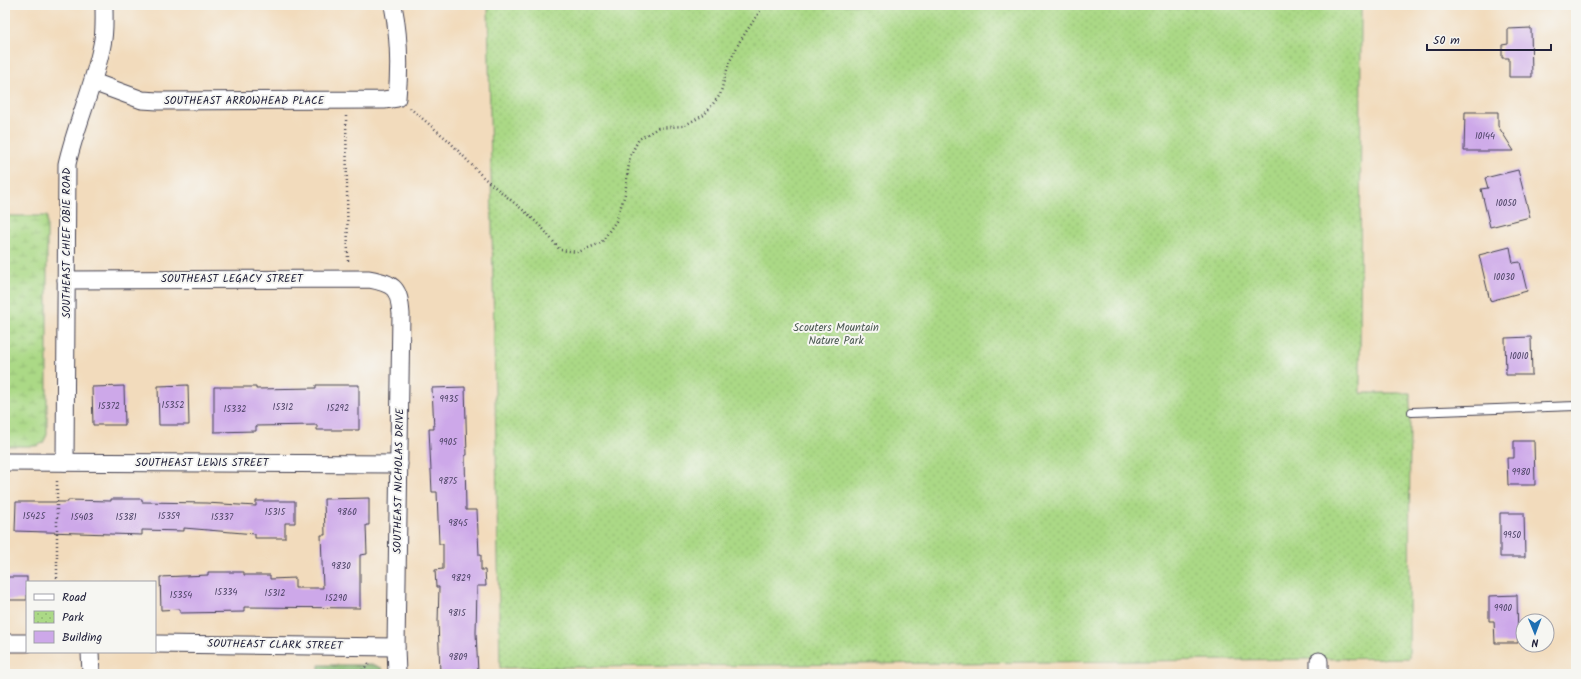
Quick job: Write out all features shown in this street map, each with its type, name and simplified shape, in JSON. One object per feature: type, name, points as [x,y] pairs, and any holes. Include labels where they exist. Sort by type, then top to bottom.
[{"type":"street","name":"SOUTHEAST CHIEF OBIE ROAD","points":[[61,461],[66,280],[67,164],[72,141],[93,82],[102,44],[104,5]]},
{"type":"street","points":[[393,5],[396,20],[398,71],[397,98]]},
{"type":"street","name":"SOUTHEAST ARROWHEAD PLACE","points":[[93,82],[142,100],[158,101],[384,100],[397,98]]},
{"type":"street","name":"SOUTHEAST LEGACY STREET","points":[[66,280],[369,279],[384,282],[395,288]]},
{"type":"street","name":"SOUTHEAST NICHOLAS DRIVE","points":[[395,288],[400,301],[401,314],[396,647],[397,674]]},
{"type":"street","name":"SOUTHEAST LEWIS STREET","points":[[5,462],[61,461],[399,464]]},
{"type":"street","points":[[5,643],[26,643]]},
{"type":"street","name":"SOUTHEAST CLARK STREET","points":[[156,644],[396,647]]},
{"type":"street","points":[[90,653],[91,674]]},
{"type":"lane","points":[[1412,412],[1576,406]]},
{"type":"path","points":[[397,98],[448,141],[484,178],[529,215],[560,250],[578,252],[601,243],[616,220],[625,194],[630,156],[639,139],[658,128],[683,126],[704,115],[720,95],[729,63],[740,41],[764,5]]},
{"type":"path","points":[[346,100],[349,279]]},
{"type":"path","points":[[57,581],[61,461]]},
{"type":"green space","name":"Scouters Mountain Nature Park","points":[[488,5],[1361,5],[1360,393],[1410,393],[1409,658],[500,668]]},
{"type":"green space","points":[[5,216],[47,216],[47,435],[43,443],[36,446],[5,446]]},
{"type":"green space","points":[[319,665],[374,665],[382,668],[384,674],[319,674]]},
{"type":"building","points":[[1531,28],[1532,77],[1509,77],[1509,58],[1502,58],[1502,45],[1508,44],[1508,29]]},
{"type":"building","points":[[1465,112],[1498,112],[1498,126],[1514,151],[1464,151]]},
{"type":"building","points":[[1518,170],[1530,217],[1490,227],[1481,189],[1488,188],[1485,178]]},
{"type":"building","points":[[1510,247],[1513,263],[1520,262],[1527,291],[1490,301],[1479,255]]},
{"type":"building","points":[[1531,337],[1532,375],[1506,375],[1505,338]]},
{"type":"building","points":[[188,385],[189,425],[159,425],[158,386]]},
{"type":"building","points":[[316,385],[359,385],[359,430],[317,430],[317,425],[256,426],[256,431],[214,432],[214,387],[256,387],[256,389],[316,388]]},
{"type":"building","points":[[124,386],[125,425],[93,425],[92,387]]},
{"type":"building","points":[[465,387],[467,455],[465,455],[466,510],[477,510],[479,555],[481,555],[481,570],[485,570],[486,586],[477,586],[476,633],[478,672],[440,673],[438,622],[439,587],[436,587],[435,570],[443,569],[443,544],[439,544],[437,492],[432,492],[429,429],[434,429],[432,388]]},
{"type":"building","points":[[1514,441],[1534,441],[1535,485],[1508,485],[1507,458],[1514,458]]},
{"type":"building","points":[[369,498],[369,525],[366,525],[367,554],[360,555],[360,608],[244,607],[244,612],[180,613],[180,609],[161,610],[160,577],[208,575],[208,572],[244,572],[244,575],[270,575],[270,579],[295,578],[295,588],[323,588],[321,535],[325,535],[324,499]]},
{"type":"building","points":[[111,499],[142,499],[142,502],[206,503],[256,506],[256,501],[295,501],[295,523],[285,523],[285,538],[255,538],[255,534],[184,528],[184,531],[142,530],[142,535],[15,531],[16,502],[68,502],[68,500],[111,501]]},
{"type":"building","points":[[1500,513],[1524,513],[1525,557],[1500,557]]},
{"type":"building","points":[[5,577],[27,577],[26,600],[5,600]]},
{"type":"building","points":[[1517,595],[1517,613],[1515,613],[1515,643],[1495,643],[1494,621],[1489,621],[1489,596]]}]
